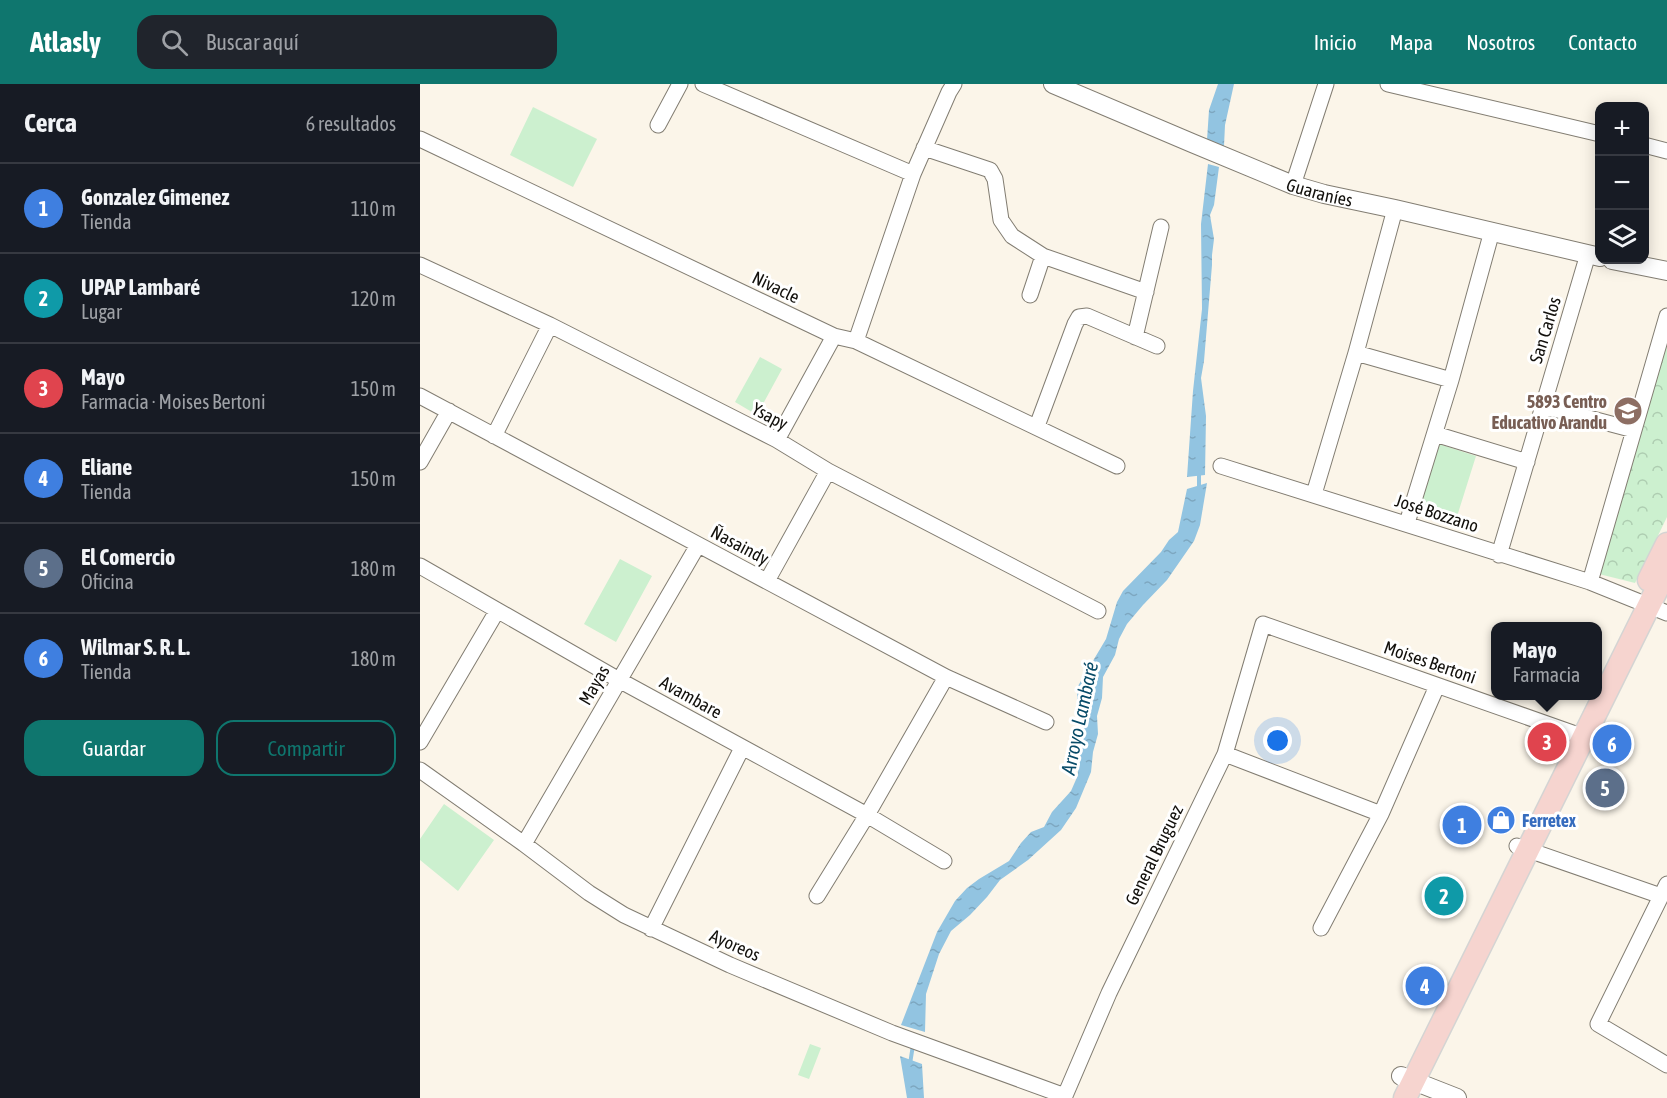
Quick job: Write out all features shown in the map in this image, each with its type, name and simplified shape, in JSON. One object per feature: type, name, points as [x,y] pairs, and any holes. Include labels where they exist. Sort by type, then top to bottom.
[{"type":"main road","points":[[1602,676],[1651,607],[1667,544]]},
{"type":"main road","points":[[1602,693],[1651,607],[1667,569]]},
{"type":"main road","points":[[1578,735],[1591,700]]},
{"type":"main road","points":[[1390,1098],[1407,1085],[1578,735],[1598,700]]},
{"type":"street","points":[[658,125],[680,84]]},
{"type":"street","points":[[704,84],[913,174]]},
{"type":"street","points":[[856,340],[913,174],[954,84]]},
{"type":"street","name":"Guaraníes","points":[[1053,84],[1191,144],[1324,194],[1594,255]]},
{"type":"street","points":[[1293,184],[1326,84]]},
{"type":"street","points":[[1388,84],[1595,133]]},
{"type":"street","name":"Nivacle","points":[[420,139],[834,336],[856,340],[1117,466]]},
{"type":"street","points":[[1649,146],[1667,151]]},
{"type":"street","points":[[924,148],[990,170],[995,179],[1001,220],[1012,236],[1043,255],[1146,292]]},
{"type":"street","points":[[1314,494],[1356,353],[1395,209]]},
{"type":"street","points":[[1136,338],[1161,227]]},
{"type":"street","points":[[1407,524],[1451,380],[1492,231]]},
{"type":"street","points":[[1030,295],[1043,255]]},
{"type":"street","name":"San Carlos","points":[[1499,555],[1542,406],[1594,255]]},
{"type":"street","points":[[1632,264],[1667,271]]},
{"type":"street","name":"Ysapy","points":[[420,265],[550,325],[777,440],[828,471],[1098,611]]},
{"type":"street","points":[[1590,582],[1667,315]]},
{"type":"street","points":[[1037,426],[1079,317],[1087,316],[1157,346]]},
{"type":"street","points":[[494,436],[550,325]]},
{"type":"street","points":[[777,440],[834,336]]},
{"type":"street","points":[[1356,353],[1451,380]]},
{"type":"street","name":"Ñasaindy","points":[[420,396],[946,676],[1046,722]]},
{"type":"street","points":[[1542,406],[1634,430]]},
{"type":"street","points":[[420,462],[449,411]]},
{"type":"street","points":[[1435,434],[1527,462]]},
{"type":"street","name":"José Bozzano","points":[[1221,466],[1590,582],[1651,607]]},
{"type":"street","points":[[767,581],[828,471]]},
{"type":"street","name":"Mayas","points":[[524,844],[698,545]]},
{"type":"street","name":"Avambare","points":[[420,566],[619,680],[867,815],[944,861]]},
{"type":"street","points":[[420,742],[497,611]]},
{"type":"street","name":"Moises Bertoni","points":[[1263,624],[1578,735]]},
{"type":"street","name":"General Bruguez","points":[[1064,1097],[1109,993],[1225,754],[1263,624]]},
{"type":"street","points":[[817,896],[867,815],[946,676]]},
{"type":"street","points":[[1321,928],[1381,814],[1437,686]]},
{"type":"street","points":[[651,928],[742,748]]},
{"type":"street","points":[[1225,754],[1381,814]]},
{"type":"street","name":"Ayoreos","points":[[420,770],[606,904],[651,928],[730,965],[892,1033],[1064,1097]]},
{"type":"street","points":[[1522,848],[1664,890],[1598,1024],[1667,1065]]},
{"type":"street","points":[[1407,1085],[1457,1098]]},
{"type":"green space","points":[[533,107],[597,139],[573,187],[510,155]]},
{"type":"green space","points":[[1667,333],[1667,517],[1635,583],[1599,574]]},
{"type":"green space","points":[[760,357],[782,369],[757,415],[735,402]]},
{"type":"green space","points":[[1439,444],[1476,456],[1454,526],[1416,513]]},
{"type":"green space","points":[[620,559],[652,576],[616,642],[584,624]]},
{"type":"green space","points":[[444,804],[494,840],[458,891],[420,860],[420,839]]},
{"type":"green space","points":[[810,1044],[821,1048],[809,1079],[798,1075]]},
{"type":"water","points":[[1218,84],[1234,84],[1225,125],[1224,146],[1207,140],[1209,110]]},
{"type":"water","points":[[1208,164],[1219,167],[1214,205],[1210,215],[1214,239],[1201,378],[1206,416],[1205,475],[1187,477],[1202,309],[1201,224]]},
{"type":"water","points":[[1207,483],[1200,525],[1194,541],[1167,580],[1127,624],[1119,639],[1115,655],[1103,677],[1102,698],[1097,716],[1098,734],[1091,772],[1076,808],[1061,830],[1028,860],[1000,880],[970,915],[951,931],[939,954],[926,994],[925,1032],[901,1025],[937,932],[955,901],[979,879],[1009,861],[1031,832],[1044,827],[1052,812],[1071,791],[1078,775],[1077,748],[1081,721],[1077,697],[1078,686],[1106,639],[1117,602],[1123,591],[1178,532],[1187,489]]},
{"type":"water","points":[[900,1056],[922,1064],[924,1098],[907,1098]]},
{"type":"waterway","name":"Arroyo Lambaré","points":[[1199,472],[1199,488]]},
{"type":"waterway","name":"Arroyo Lambaré","points":[[910,1064],[913,1045]]},
{"type":"place","name":"5893 Centro Educativo Arandu","points":[[1628,411]]},
{"type":"place","name":"Mayo","points":[[1547,742]]},
{"type":"place","name":"Wilmar S. R. L.","points":[[1612,744]]},
{"type":"place","name":"El Comercio","points":[[1605,788]]},
{"type":"place","name":"Ferretex","points":[[1501,820]]},
{"type":"place","name":"Gonzalez Gimenez","points":[[1462,825]]},
{"type":"place","name":"UPAP Lambaré","points":[[1444,896]]},
{"type":"place","name":"Eliane","points":[[1425,986]]}]
